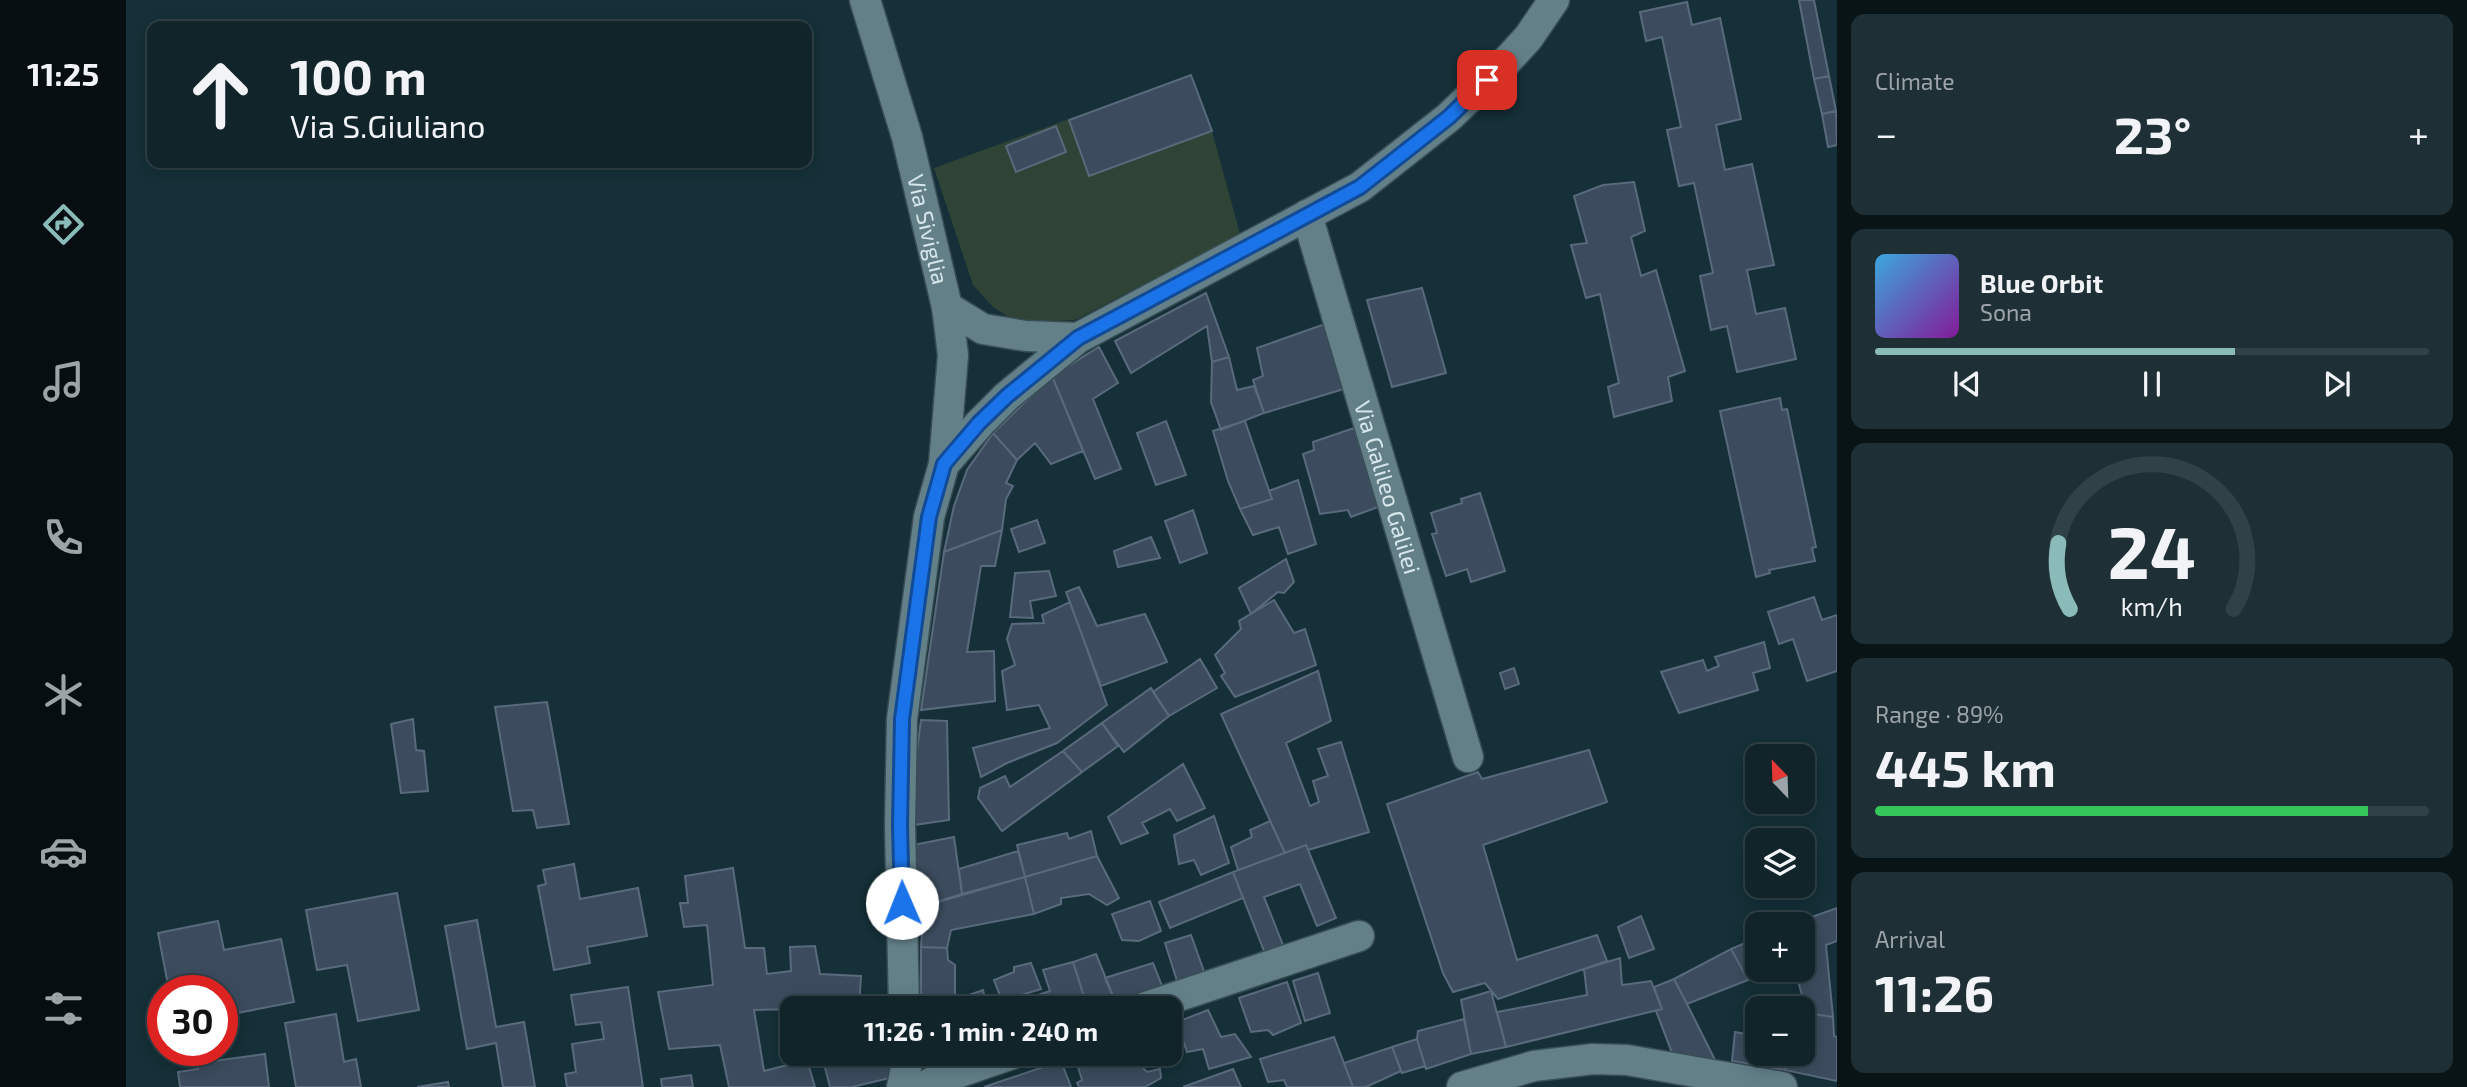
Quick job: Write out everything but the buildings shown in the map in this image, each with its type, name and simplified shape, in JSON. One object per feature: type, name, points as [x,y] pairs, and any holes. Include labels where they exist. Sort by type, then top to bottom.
[{"type":"street","name":"Via Siviglia","points":[[865,0],[907,137],[947,307],[953,355],[944,464]]},
{"type":"street","points":[[904,996],[900,825],[902,719],[929,517],[944,464],[979,423],[1007,396],[1078,338],[1360,187],[1449,117],[1513,54],[1555,0]]},
{"type":"street","name":"Via Galileo Galilei","points":[[1307,215],[1468,757]]},
{"type":"street","points":[[947,307],[983,328],[1026,336],[1078,338]]},
{"type":"street","points":[[1179,996],[1359,936]]},
{"type":"street","points":[[1462,1087],[1534,1066],[1593,1059],[1627,1060],[1782,1087]]},
{"type":"street","points":[[902,1087],[906,1066]]},
{"type":"street","points":[[924,1087],[977,1066]]},
{"type":"green space","points":[[1191,75],[1212,131],[1240,234],[1075,320],[1025,322],[1007,316],[993,307],[973,285],[934,168]]},
{"type":"route","points":[[902,903],[902,719],[929,517],[944,464],[979,423],[1007,396],[1078,338],[1360,187],[1449,117],[1487,80]]}]
